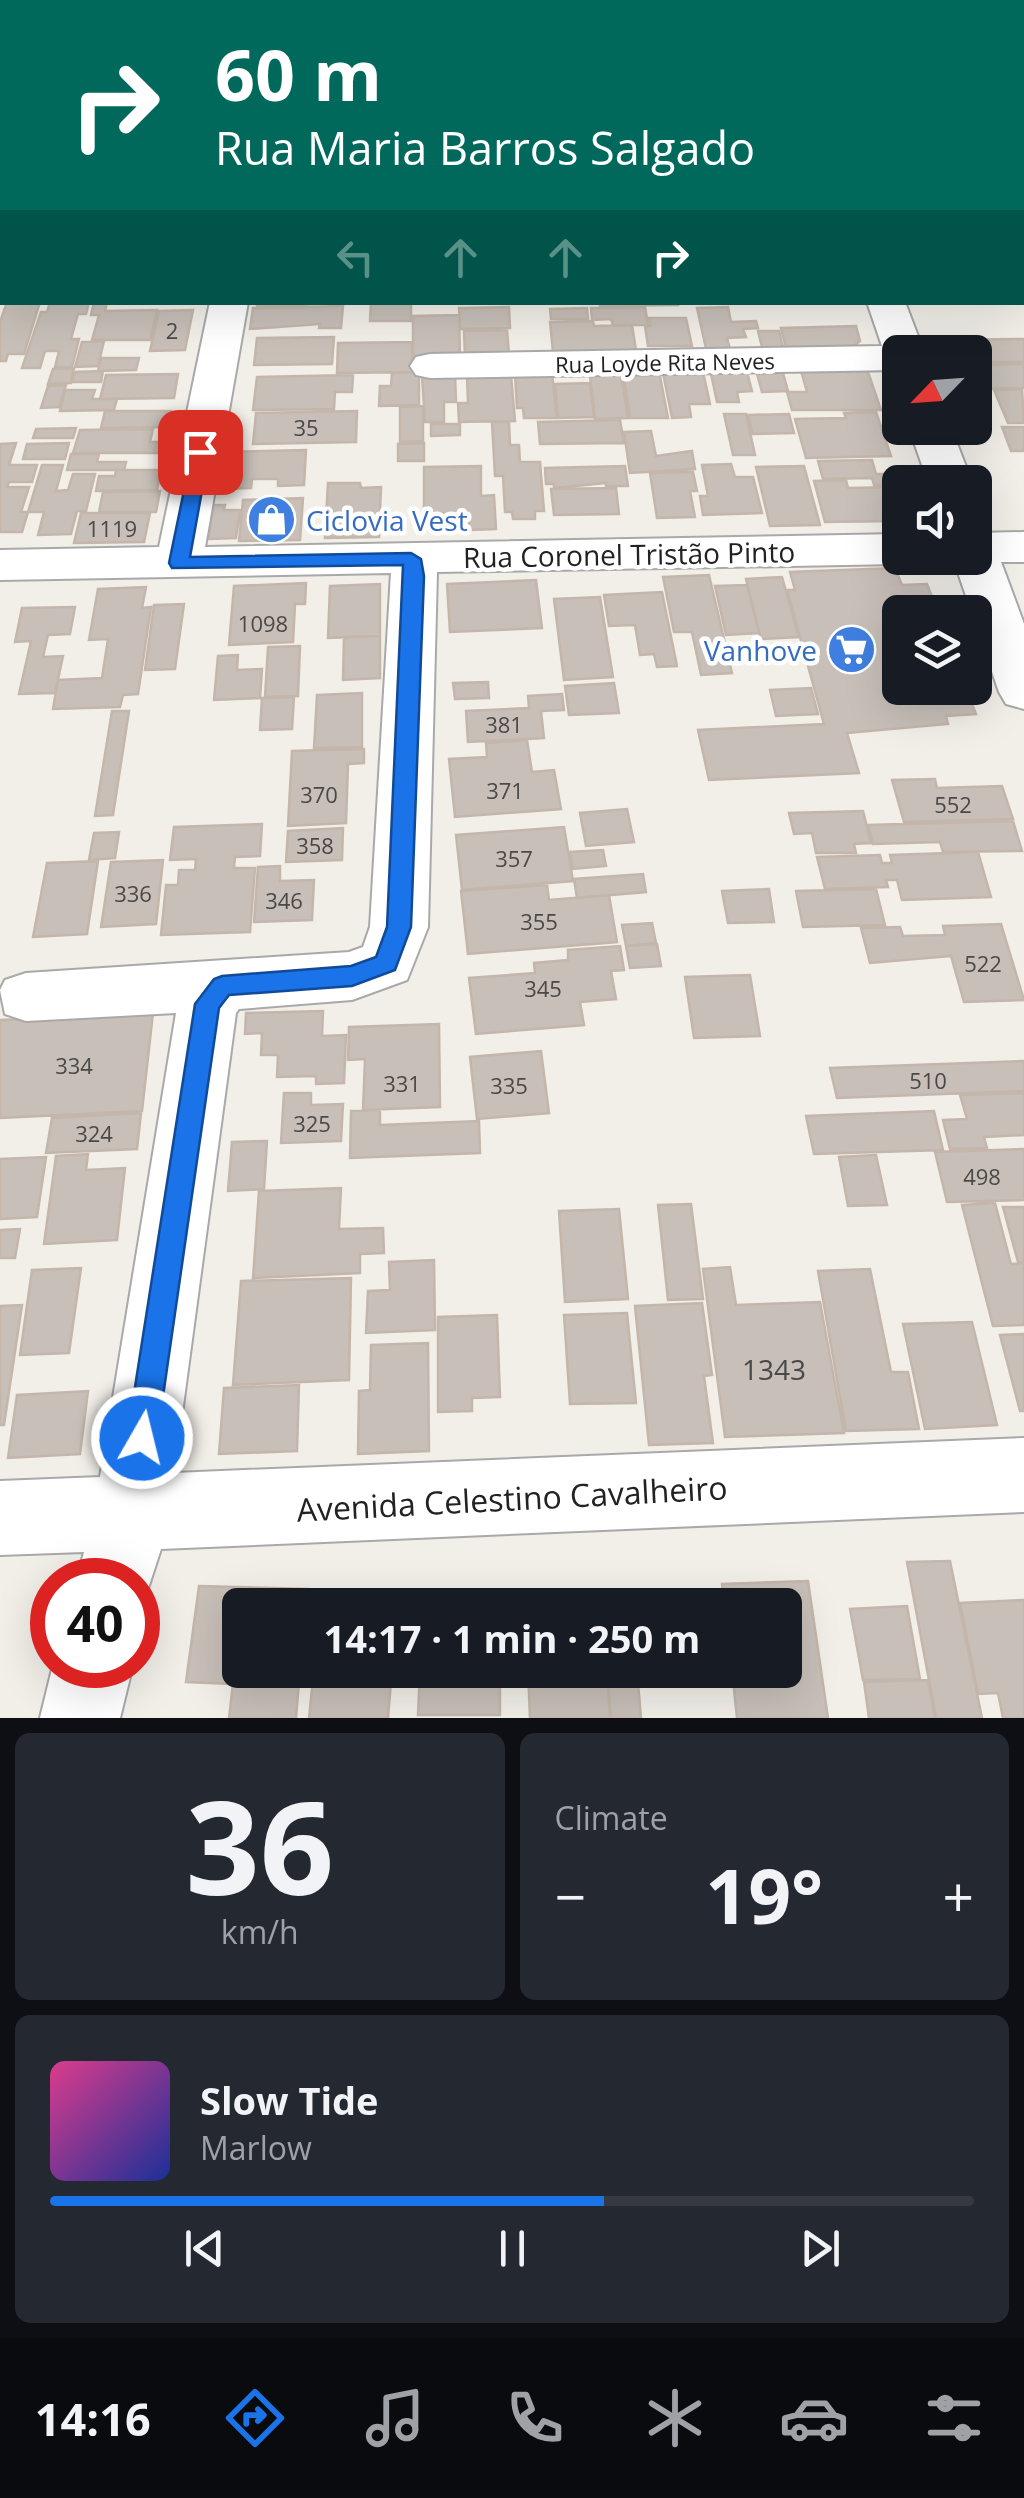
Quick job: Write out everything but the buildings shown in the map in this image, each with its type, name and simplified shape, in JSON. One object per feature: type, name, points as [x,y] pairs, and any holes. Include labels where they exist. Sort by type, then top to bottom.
[{"type":"street","points":[[179,563],[228,305]]},
{"type":"street","points":[[887,305],[896,335]]},
{"type":"street","name":"Rua Loyde Rita Neves","points":[[430,366],[882,355]]},
{"type":"street","points":[[992,549],[1024,546]]},
{"type":"street","name":"Rua Coronel Tristão Pinto","points":[[0,565],[882,549]]},
{"type":"street","points":[[26,997],[352,976],[386,963],[399,927],[415,576],[411,559]]},
{"type":"street","points":[[983,575],[1024,692]]},
{"type":"street","points":[[123,1548],[207,1004],[222,986]]},
{"type":"street","name":"Avenida Celestino Cavalheiro","points":[[0,1518],[123,1548],[1024,1476]]},
{"type":"street","points":[[80,1718],[88,1688]]},
{"type":"place","name":"Ciclovia Vest","points":[[271,520]]},
{"type":"place","name":"Vanhove","points":[[852,650]]},
{"type":"route","points":[[142,1438],[207,1004],[222,986],[352,976],[386,963],[399,927],[415,576],[411,559],[179,563],[200,452]]}]
